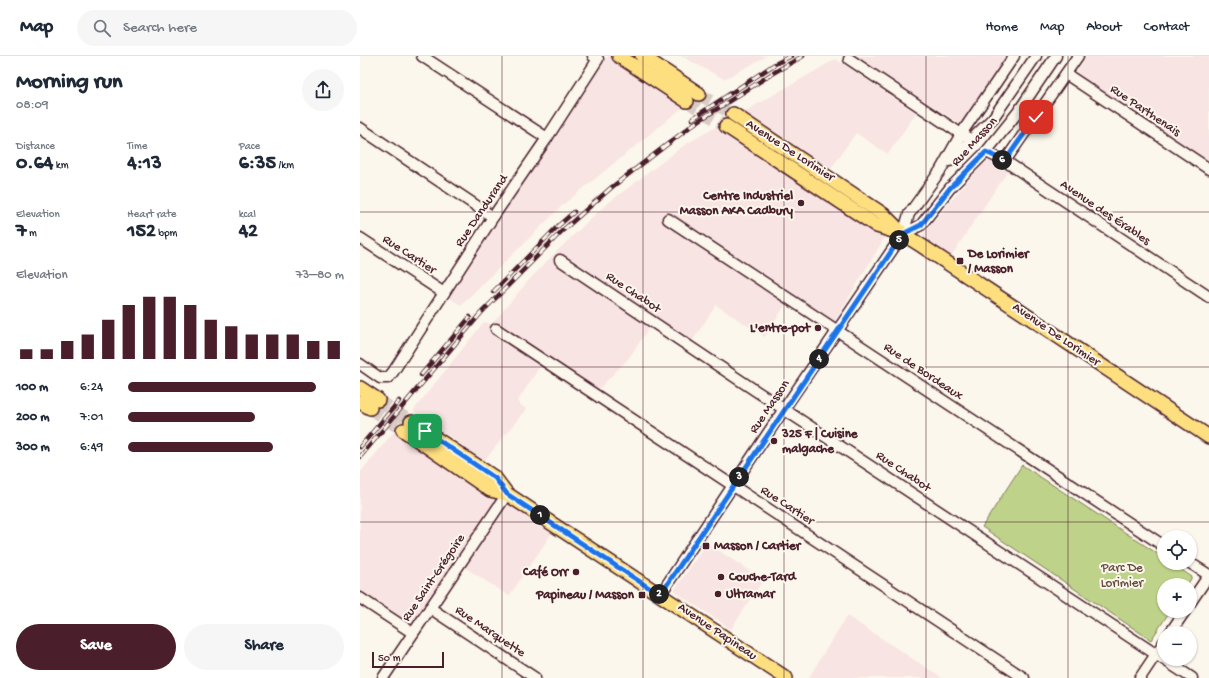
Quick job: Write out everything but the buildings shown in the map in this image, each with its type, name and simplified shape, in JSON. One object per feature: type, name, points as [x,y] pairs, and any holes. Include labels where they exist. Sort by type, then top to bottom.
[{"type":"main road","points":[[619,56],[687,101]]},
{"type":"main road","points":[[642,56],[699,94]]},
{"type":"main road","name":"Avenue De Lorimier","points":[[733,114],[884,215],[903,234],[1209,437]]},
{"type":"main road","name":"Avenue De Lorimier","points":[[726,126],[877,226],[903,234]]},
{"type":"main road","points":[[360,388],[369,403]]},
{"type":"main road","name":"Avenue Papineau","points":[[407,426],[495,478],[507,494],[786,678]]},
{"type":"street","points":[[422,56],[547,138]]},
{"type":"street","name":"Rue Masson","points":[[660,595],[784,408],[903,234],[909,214],[940,171],[961,134],[1014,56]]},
{"type":"street","name":"Rue Masson","points":[[940,171],[993,118],[1036,56]]},
{"type":"street","name":"Rue Masson","points":[[903,234],[921,225],[950,188],[986,152],[1018,112],[1056,56]]},
{"type":"street","points":[[1005,161],[1078,56]]},
{"type":"street","name":"Rue Dandurand","points":[[360,364],[380,378],[388,378],[393,372],[492,217],[547,138],[595,58]]},
{"type":"street","points":[[849,60],[961,134],[974,137]]},
{"type":"street","name":"Rue Parthenais","points":[[1066,74],[1209,169]]},
{"type":"street","points":[[360,128],[492,217]]},
{"type":"street","name":"Avenue des Érables","points":[[986,152],[1005,161],[1209,298]]},
{"type":"street","name":"Rue de Bordeaux","points":[[668,219],[1157,541]]},
{"type":"street","name":"Rue Cartier","points":[[360,238],[444,293]]},
{"type":"street","name":"Rue Chabot","points":[[560,260],[731,375],[784,408],[1155,655],[1192,678]]},
{"type":"street","name":"Rue Cartier","points":[[496,329],[1024,678]]},
{"type":"street","name":"Rue Saint-Grégoire","points":[[383,678],[507,494]]},
{"type":"street","points":[[1197,567],[1209,575],[1197,593]]},
{"type":"street","points":[[360,598],[413,633]]},
{"type":"street","name":"Rue Marquette","points":[[430,608],[535,678]]},
{"type":"street","points":[[1140,678],[1157,652]]},
{"type":"shaded area","points":[[608,56],[614,56],[687,104],[564,204],[461,305],[446,296]]},
{"type":"shaded area","points":[[681,56],[767,56],[724,79]]},
{"type":"shaded area","points":[[854,56],[1008,56],[962,125]]},
{"type":"shaded area","points":[[1087,56],[1209,56],[1209,161],[1076,73]]},
{"type":"shaded area","points":[[836,59],[916,113],[888,154],[856,133],[829,171],[744,112]]},
{"type":"shaded area","points":[[718,126],[885,237],[832,326],[789,299],[765,337],[716,305],[691,343],[654,321],[628,359],[594,394],[544,360],[517,402],[526,409],[484,461],[413,411],[484,322],[492,324],[529,280],[603,207],[686,144]]},
{"type":"shaded area","points":[[990,160],[1008,171],[951,256],[922,235],[981,166]]},
{"type":"shaded area","points":[[397,428],[552,533],[509,596],[461,565],[417,630],[360,592],[360,473]]},
{"type":"shaded area","points":[[707,543],[763,580],[731,629],[674,591]]},
{"type":"shaded area","points":[[847,616],[942,678],[810,678],[809,677]]},
{"type":"green space","name":"Parc De Lorimier","points":[[1022,465],[1157,553],[1157,570],[1182,570],[1192,577],[1157,578],[1157,618],[1165,618],[1160,626],[1157,626],[1157,631],[1151,640],[982,527]]},
{"type":"tunnel","points":[[699,94],[733,114]]},
{"type":"tunnel","points":[[687,101],[726,126]]},
{"type":"tunnel","points":[[378,400],[411,422]]},
{"type":"tunnel","points":[[370,408],[403,430]]},
{"type":"railway","points":[[692,119],[775,64],[791,56]]},
{"type":"railway","points":[[360,457],[481,313],[562,231],[612,187],[695,123],[773,73],[803,56]]},
{"type":"railway","points":[[493,292],[558,226],[574,212]]},
{"type":"railway","points":[[421,375],[470,317]]},
{"type":"railway","points":[[360,447],[399,401]]},
{"type":"place","name":"Centre Industriel Masson AKA Cadbury","points":[[801,203]]},
{"type":"place","name":"De Lorimier / Masson","points":[[960,261]]},
{"type":"place","name":"L'entre-pot","points":[[818,328]]},
{"type":"place","name":"325 F | Cuisine malgache","points":[[774,441]]},
{"type":"place","name":"Masson / Cartier","points":[[706,546]]},
{"type":"place","name":"Café Orr","points":[[576,572]]},
{"type":"place","name":"Couche-Tard","points":[[721,577]]},
{"type":"place","name":"Ultramar","points":[[718,594]]},
{"type":"place","name":"Papineau / Masson","points":[[642,595]]},
{"type":"route","points":[[425,431],[495,478],[507,494],[660,595],[702,534],[784,408],[903,234],[921,225],[950,188],[986,152],[1005,161],[1036,117]]}]
